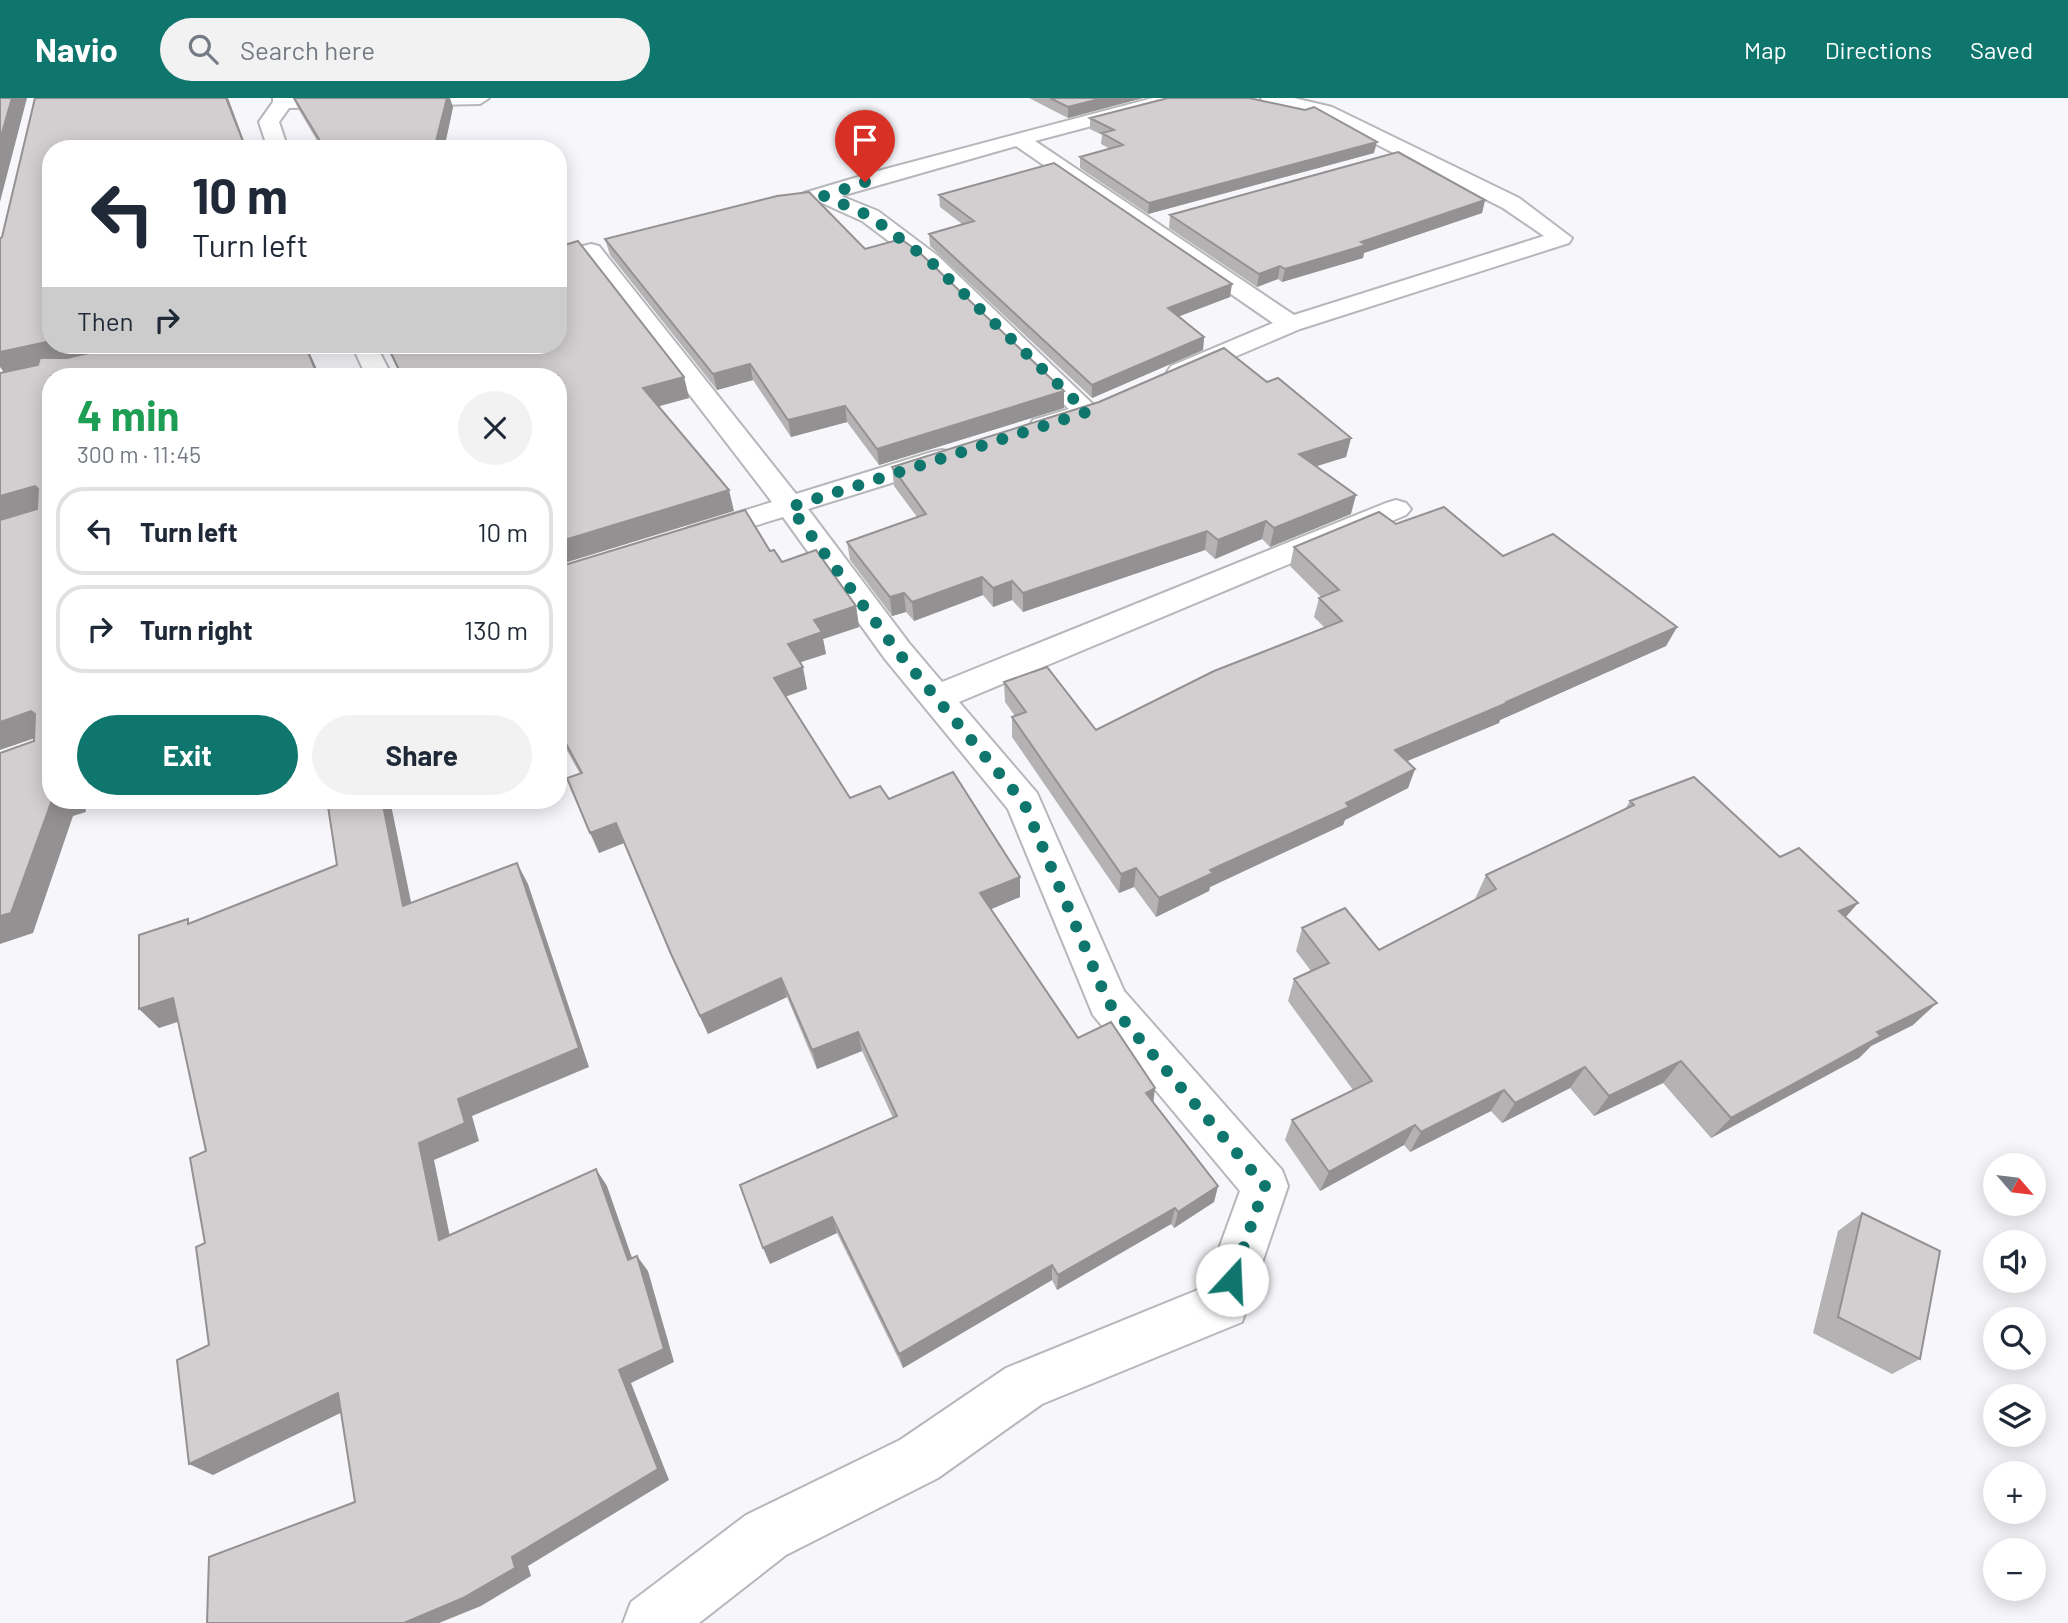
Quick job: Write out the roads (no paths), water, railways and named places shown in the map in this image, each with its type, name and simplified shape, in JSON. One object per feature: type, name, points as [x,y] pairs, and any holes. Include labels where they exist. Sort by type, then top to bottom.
[{"type":"street","points":[[275,140],[269,122],[282,100],[480,98]]},
{"type":"street","points":[[790,201],[824,196],[886,175],[1175,98]]},
{"type":"street","points":[[1163,379],[1291,324],[1561,238],[1511,203],[1325,111],[1270,98]]},
{"type":"street","points":[[1020,139],[1291,324]]},
{"type":"street","points":[[1381,160],[1408,152]]},
{"type":"street","points":[[824,196],[870,216],[930,261],[1100,406],[1014,435]]},
{"type":"street","points":[[1145,225],[1171,218]]},
{"type":"street","points":[[592,250],[897,651],[1024,803],[1108,1002],[1265,1186],[1224,1304],[1024,1386],[919,1459],[766,1535],[652,1623]]},
{"type":"street","points":[[672,543],[961,452]]},
{"type":"street","points":[[937,698],[1396,509]]}]
